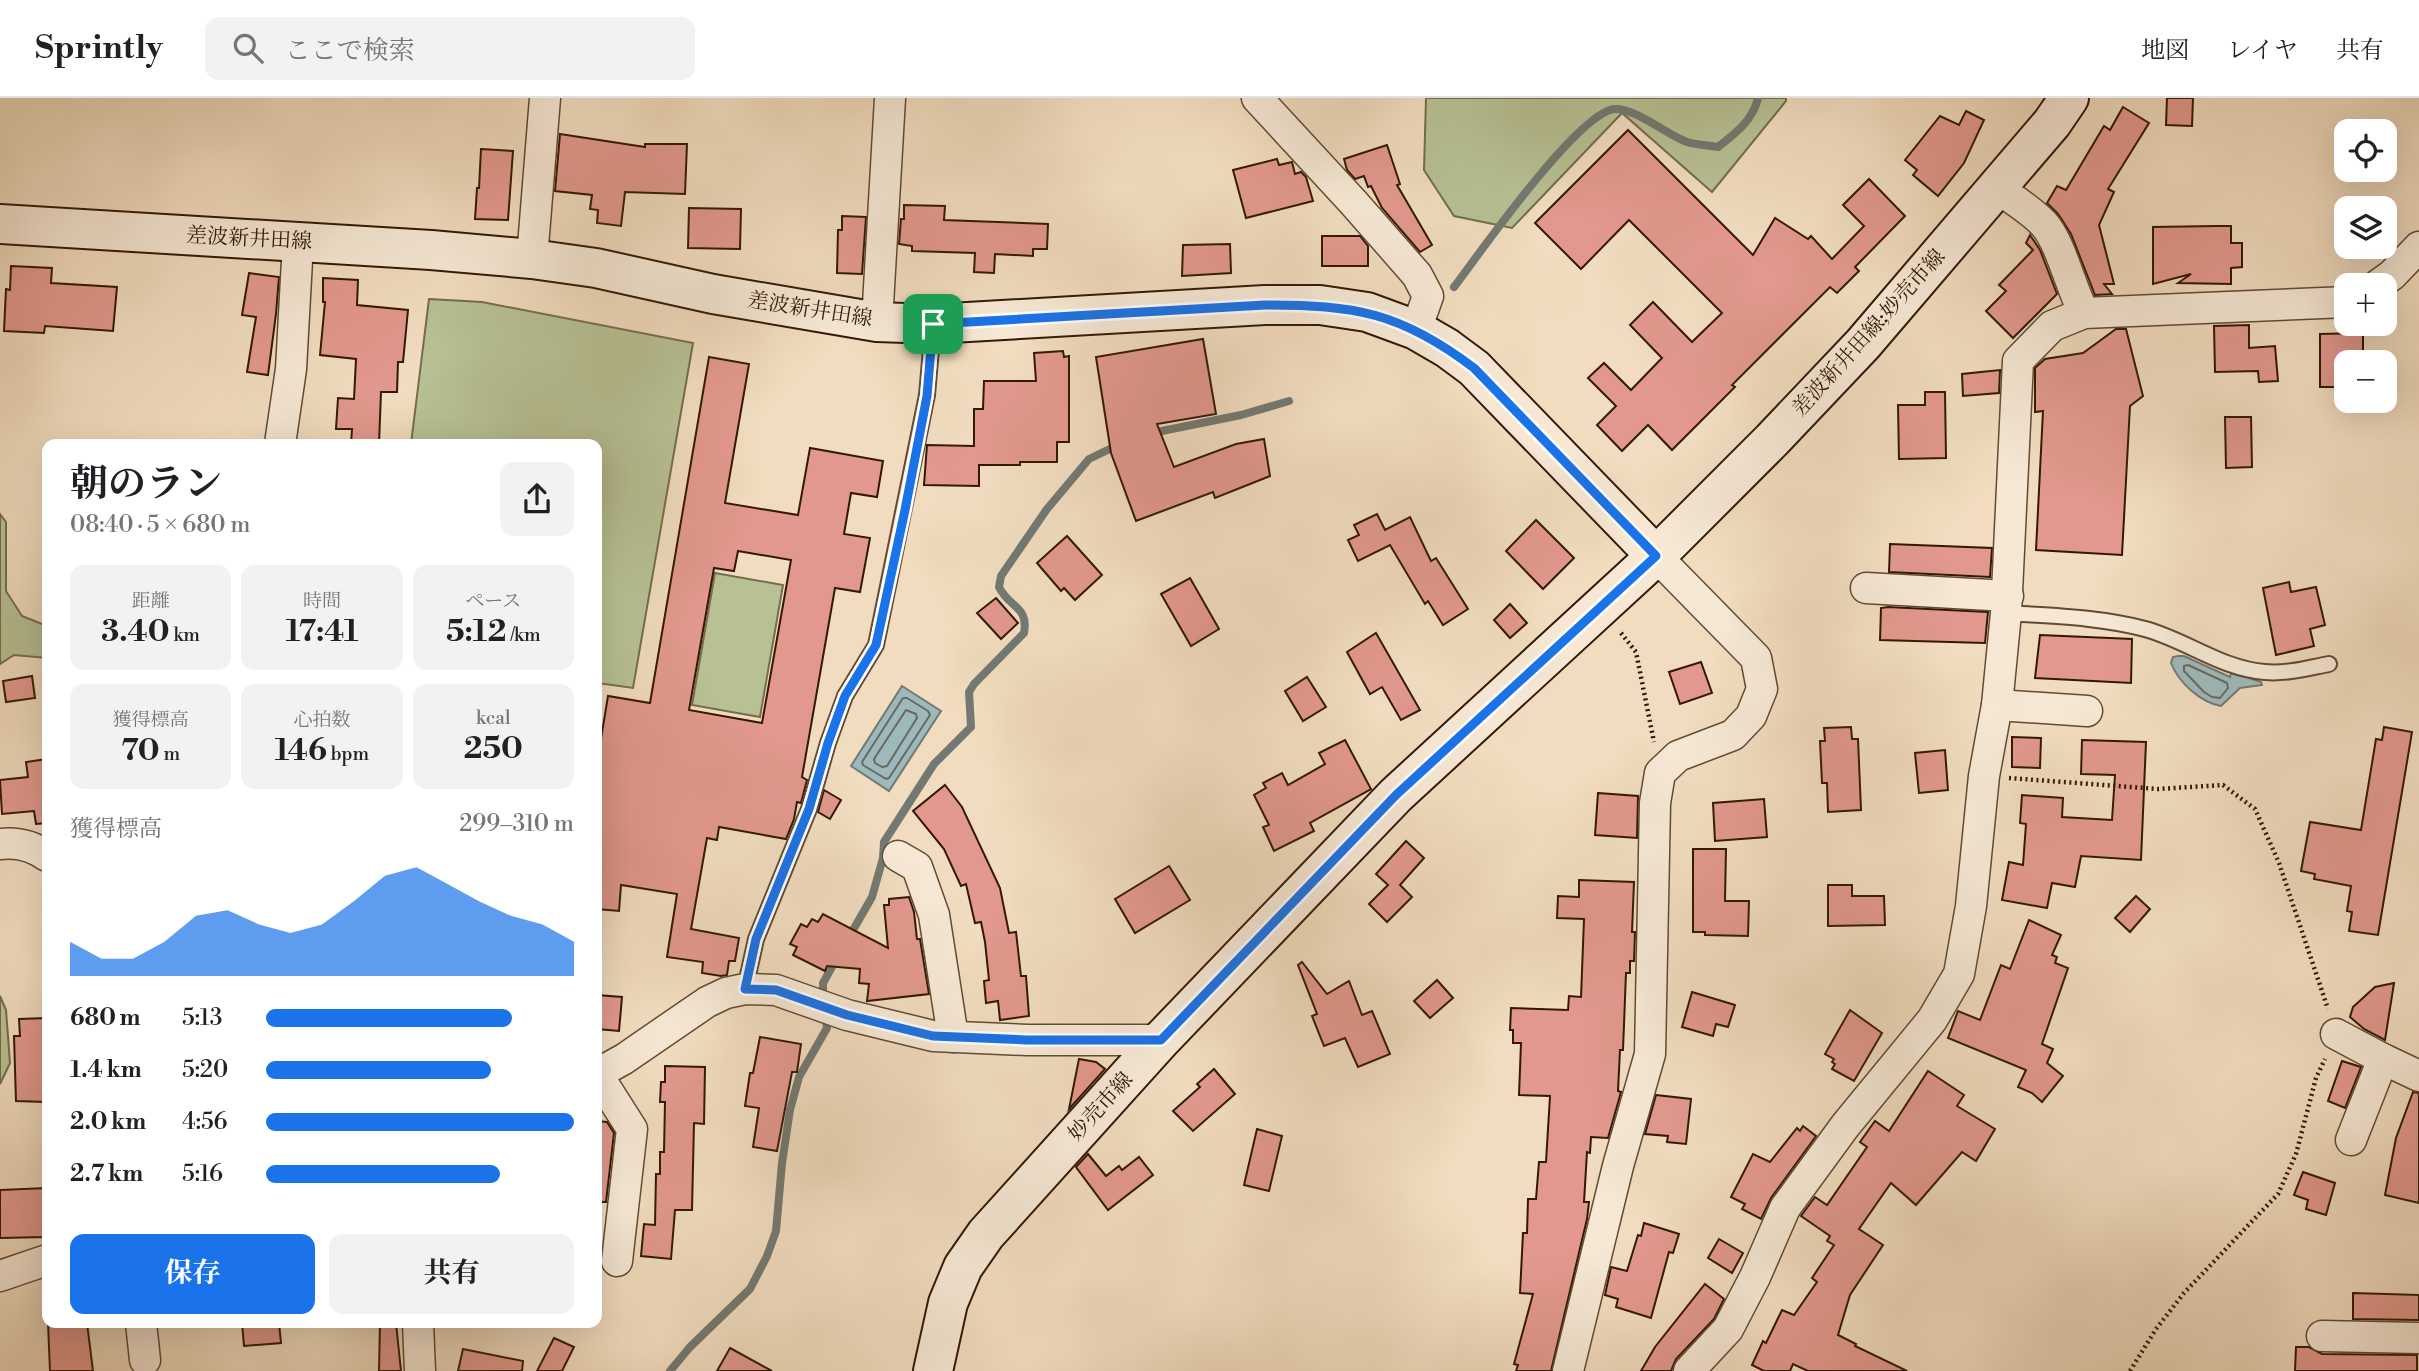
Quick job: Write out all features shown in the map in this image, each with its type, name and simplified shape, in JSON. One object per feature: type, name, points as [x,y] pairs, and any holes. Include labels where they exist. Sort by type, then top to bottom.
[{"type":"main road","name":"差波新井田線;妙売市線","points":[[1656,556],[1863,344],[2052,123],[2069,98]]},
{"type":"main road","name":"差波新井田線","points":[[0,224],[532,258],[596,268],[760,303],[877,322],[933,324],[1265,305],[1306,305],[1367,312],[1416,330],[1474,368],[1656,556]]},
{"type":"main road","name":"妙売市線","points":[[933,1371],[948,1303],[963,1267],[986,1234],[1161,1040],[1396,795],[1656,556]]},
{"type":"street","points":[[532,258],[545,98]]},
{"type":"street","points":[[877,322],[890,98]]},
{"type":"street","points":[[1257,98],[1417,275],[1428,296],[1416,330]]},
{"type":"street","points":[[1997,188],[2045,225],[2061,255],[2073,292],[2084,313]]},
{"type":"street","points":[[281,439],[291,369],[298,242]]},
{"type":"street","points":[[2394,273],[2419,247]]},
{"type":"street","points":[[1693,1370],[1728,1329],[1755,1277],[1785,1208],[1845,1126],[1932,1020],[1959,974],[1970,906],[1983,776],[1997,705],[2007,604],[2018,361],[2052,326],[2084,313],[2334,303]]},
{"type":"street","points":[[1567,1371],[1618,1166],[1650,1054],[1655,803],[1660,773],[1678,756],[1732,735],[1751,716],[1762,689],[1756,658],[1656,556]]},
{"type":"street","points":[[1866,588],[2007,604]]},
{"type":"street","points":[[1997,705],[2087,711]]},
{"type":"street","points":[[0,844],[36,848],[42,852]]},
{"type":"street","points":[[898,856],[918,867],[934,915],[953,1037]]},
{"type":"street","points":[[602,1071],[707,1002],[726,993],[745,989],[776,990],[847,1015],[933,1036],[1027,1040],[1161,1040]]},
{"type":"street","points":[[2336,1034],[2419,1076]]},
{"type":"street","points":[[2351,1140],[2383,1059]]},
{"type":"street","points":[[602,1082],[632,1129],[617,1261]]},
{"type":"street","points":[[0,1276],[42,1262]]},
{"type":"street","points":[[142,1328],[145,1360]]},
{"type":"street","points":[[418,1328],[420,1371]]},
{"type":"street","points":[[2322,1336],[2419,1338]]},
{"type":"lane","points":[[745,989],[756,939],[809,809],[845,696],[876,645],[927,396],[933,324]]},
{"type":"lane","points":[[2007,604],[2072,618],[2142,628],[2170,636],[2242,668],[2285,673],[2329,664]]},
{"type":"path","points":[[1620,633],[1636,652],[1660,773]]},
{"type":"path","points":[[1983,776],[2158,789],[2223,785],[2255,808],[2280,863],[2336,1034],[2316,1078],[2296,1154],[2278,1194],[2184,1293],[2156,1329],[2130,1371]]},
{"type":"green space","points":[[1426,98],[1786,98],[1786,101],[1712,192],[1622,113],[1512,228],[1454,216],[1424,170]]},
{"type":"green space","points":[[429,299],[482,302],[693,343],[633,688],[602,684],[602,439],[412,439]]},
{"type":"green space","points":[[0,514],[6,522],[6,591],[22,616],[42,624],[42,658],[14,655],[0,664]]},
{"type":"green space","points":[[715,573],[783,585],[760,717],[692,705]]},
{"type":"green space","points":[[0,996],[6,1010],[10,1063],[0,1084]]},
{"type":"water","points":[[2184,656],[2230,677],[2231,673],[2235,673],[2261,682],[2262,685],[2240,688],[2221,706],[2213,704],[2191,691],[2179,678],[2171,663],[2173,657]]},
{"type":"water","points":[[902,686],[941,711],[889,791],[851,766]]},
{"type":"building","points":[[2167,98],[2193,98],[2192,126],[2166,125]]},
{"type":"building","points":[[2123,107],[2149,123],[2108,189],[2114,192],[2099,225],[2114,284],[2104,284],[2112,294],[2095,295],[2071,234],[2047,203],[2057,186],[2066,190],[2104,126],[2110,130]]},
{"type":"building","points":[[1966,111],[1984,120],[1964,163],[1938,196],[1913,175],[1917,170],[1905,160],[1940,116],[1959,125]]},
{"type":"building","points":[[1628,130],[1753,255],[1775,218],[1808,239],[1811,236],[1832,259],[1864,226],[1843,205],[1869,179],[1905,216],[1855,267],[1859,271],[1837,293],[1830,287],[1732,385],[1735,387],[1672,450],[1648,425],[1622,451],[1597,425],[1616,406],[1588,378],[1604,363],[1631,390],[1662,358],[1630,325],[1653,302],[1692,342],[1722,313],[1629,220],[1581,269],[1535,223]]},
{"type":"building","points":[[560,134],[645,147],[645,144],[687,144],[685,194],[625,192],[621,226],[597,223],[598,210],[590,209],[592,195],[555,191]]},
{"type":"building","points":[[1387,145],[1400,184],[1397,185],[1432,245],[1420,252],[1382,208],[1364,176],[1355,179],[1347,170],[1344,159]]},
{"type":"building","points":[[481,149],[513,151],[508,220],[475,219]]},
{"type":"building","points":[[1277,159],[1279,165],[1292,162],[1295,174],[1301,172],[1306,177],[1313,201],[1246,218],[1233,170]]},
{"type":"building","points":[[904,205],[945,206],[944,220],[1048,224],[1047,249],[1033,249],[1033,256],[995,254],[994,273],[974,272],[975,253],[912,251],[912,246],[899,244]]},
{"type":"building","points":[[689,208],[741,209],[740,249],[688,248]]},
{"type":"building","points":[[842,216],[866,217],[862,274],[837,273],[838,230],[842,230]]},
{"type":"building","points":[[2231,226],[2231,243],[2242,243],[2242,267],[2231,268],[2231,284],[2178,283],[2191,274],[2153,284],[2153,227]]},
{"type":"building","points":[[2030,235],[2040,250],[2057,294],[2013,338],[1986,311],[2006,291],[1999,285],[2033,250],[2026,243]]},
{"type":"building","points":[[1322,236],[1360,236],[1368,246],[1368,266],[1322,266]]},
{"type":"building","points":[[1230,244],[1231,273],[1182,276],[1183,245]]},
{"type":"building","points":[[11,266],[52,268],[51,283],[117,287],[113,331],[45,326],[44,333],[4,331],[6,289],[10,290]]},
{"type":"building","points":[[249,273],[279,277],[268,375],[247,372],[256,317],[242,315]]},
{"type":"building","points":[[323,278],[358,280],[357,305],[408,310],[403,362],[398,362],[397,392],[381,392],[379,439],[351,439],[352,429],[336,429],[338,398],[354,399],[356,359],[320,355]]},
{"type":"building","points":[[2249,325],[2249,348],[2275,346],[2278,381],[2259,382],[2258,371],[2215,372],[2214,326]]},
{"type":"building","points":[[2116,329],[2126,329],[2143,396],[2130,406],[2122,555],[2036,550],[2043,411],[2035,412],[2035,368],[2045,359],[2083,353]]},
{"type":"building","points":[[2320,334],[2363,336],[2363,350],[2334,350],[2334,387],[2320,387]]},
{"type":"building","points":[[1203,339],[1216,414],[1157,424],[1174,467],[1236,444],[1264,439],[1270,476],[1215,498],[1213,492],[1136,521],[1111,453],[1096,357]]},
{"type":"building","points":[[1063,351],[1064,357],[1069,356],[1069,442],[1057,442],[1057,462],[979,465],[979,486],[924,485],[927,445],[974,446],[974,409],[983,409],[984,381],[1036,381],[1034,353]]},
{"type":"building","points":[[709,357],[749,364],[725,503],[798,515],[810,448],[883,461],[877,497],[851,493],[844,534],[870,538],[860,592],[835,588],[802,777],[807,780],[786,839],[719,827],[717,840],[707,838],[691,929],[739,938],[735,961],[729,961],[727,975],[702,973],[703,962],[667,957],[677,894],[621,885],[619,911],[602,909],[602,733],[608,696],[650,703]],"holes":[[[738,551],[791,560],[762,723],[689,710],[714,568],[734,571]]]},
{"type":"building","points":[[2000,370],[1999,393],[1963,396],[1962,374]]},
{"type":"building","points":[[1925,392],[1945,392],[1946,458],[1899,459],[1898,405],[1925,405]]},
{"type":"building","points":[[2225,417],[2251,417],[2252,467],[2226,468]]},
{"type":"building","points":[[1377,514],[1385,530],[1410,517],[1431,561],[1436,558],[1468,609],[1443,625],[1428,601],[1425,604],[1390,545],[1358,561],[1348,540],[1359,535],[1354,525]]},
{"type":"building","points":[[1536,520],[1574,558],[1543,589],[1506,551]]},
{"type":"building","points":[[1067,536],[1102,575],[1075,600],[1064,588],[1061,591],[1037,563]]},
{"type":"building","points":[[1890,544],[1992,548],[1990,577],[1889,572]]},
{"type":"building","points":[[1190,578],[1219,629],[1191,646],[1161,594]]},
{"type":"building","points":[[2289,582],[2291,592],[2316,587],[2325,625],[2310,629],[2314,646],[2276,655],[2263,588]]},
{"type":"building","points":[[996,598],[1018,623],[1001,639],[977,613]]},
{"type":"building","points":[[1510,604],[1527,623],[1510,638],[1494,620]]},
{"type":"building","points":[[1881,608],[1988,612],[1985,643],[1880,640]]},
{"type":"building","points":[[1376,633],[1420,710],[1401,720],[1382,687],[1370,694],[1347,652]]},
{"type":"building","points":[[2040,635],[2132,639],[2131,683],[2035,678]]},
{"type":"building","points":[[1701,662],[1712,693],[1680,704],[1669,672]]},
{"type":"building","points":[[32,676],[35,698],[6,702],[3,681]]},
{"type":"building","points":[[1307,677],[1326,707],[1303,721],[1285,691]]},
{"type":"building","points":[[1851,727],[1852,739],[1858,739],[1861,810],[1828,812],[1827,783],[1822,783],[1820,741],[1825,741],[1824,728]]},
{"type":"building","points":[[2384,727],[2412,732],[2378,935],[2349,931],[2352,912],[2347,911],[2351,886],[2314,879],[2315,874],[2301,871],[2310,822],[2361,830],[2376,739],[2382,740]]},
{"type":"building","points":[[2012,737],[2041,738],[2040,768],[2012,767]]},
{"type":"building","points":[[1345,740],[1371,789],[1310,823],[1314,831],[1274,851],[1263,827],[1269,825],[1254,795],[1266,788],[1263,783],[1282,773],[1288,785],[1325,764],[1319,753]]},
{"type":"building","points":[[2082,740],[2146,742],[2141,860],[2081,856],[2075,887],[2052,883],[2047,908],[2002,900],[2009,862],[2023,865],[2026,824],[2020,823],[2022,795],[2063,798],[2062,817],[2112,820],[2115,775],[2081,774]]},
{"type":"building","points":[[1945,750],[1948,790],[1919,793],[1915,753]]},
{"type":"building","points":[[42,760],[42,823],[36,824],[34,811],[2,814],[0,780],[28,777],[26,762]]},
{"type":"building","points":[[945,785],[962,807],[1000,888],[1009,933],[1016,932],[1021,976],[1026,976],[1029,1016],[1000,1020],[998,1001],[986,1003],[984,981],[989,980],[981,922],[975,923],[966,884],[961,886],[944,849],[913,811]]},
{"type":"building","points":[[824,790],[841,800],[830,819],[818,812]]},
{"type":"building","points":[[1598,793],[1638,796],[1637,838],[1595,835]]},
{"type":"building","points":[[1764,799],[1767,837],[1715,841],[1713,803]]},
{"type":"building","points":[[1406,841],[1424,858],[1400,885],[1412,897],[1387,922],[1369,904],[1388,885],[1376,874]]},
{"type":"building","points":[[1693,849],[1726,849],[1725,901],[1749,901],[1748,936],[1705,935],[1705,932],[1693,932]]},
{"type":"building","points":[[1169,866],[1190,900],[1135,933],[1115,899]]},
{"type":"building","points":[[1579,880],[1634,882],[1634,961],[1630,961],[1630,973],[1626,973],[1623,1050],[1620,1050],[1618,1091],[1621,1092],[1608,1138],[1591,1137],[1590,1153],[1587,1152],[1584,1202],[1589,1202],[1587,1219],[1551,1371],[1516,1371],[1518,1365],[1514,1364],[1533,1294],[1520,1293],[1523,1233],[1527,1233],[1528,1199],[1536,1199],[1539,1162],[1546,1162],[1550,1096],[1519,1095],[1521,1043],[1513,1043],[1513,1030],[1510,1030],[1511,1008],[1568,1010],[1569,996],[1581,997],[1584,919],[1557,918],[1558,896],[1579,897]]},
{"type":"building","points":[[1828,885],[1852,885],[1852,896],[1884,896],[1885,925],[1828,926]]},
{"type":"building","points":[[2136,896],[2150,909],[2130,932],[2115,918]]},
{"type":"building","points":[[909,897],[914,912],[917,939],[920,939],[929,994],[867,1001],[869,984],[859,983],[860,969],[827,966],[825,971],[793,955],[797,947],[790,944],[801,924],[807,927],[812,919],[818,922],[823,914],[888,948],[884,905],[889,905],[889,899]]},
{"type":"building","points":[[2029,920],[2061,935],[2052,955],[2057,957],[2055,963],[2068,968],[2042,1044],[2053,1049],[2047,1063],[2063,1076],[2042,1102],[2032,1093],[2018,1087],[2026,1070],[1948,1038],[1958,1011],[1980,1020],[2001,965],[2010,969]]},
{"type":"building","points":[[1302,962],[1327,994],[1349,981],[1362,1015],[1372,1011],[1390,1054],[1358,1067],[1345,1038],[1324,1046],[1312,1016],[1317,1014],[1298,965]]},
{"type":"building","points":[[1437,980],[1453,998],[1430,1018],[1414,1001]]},
{"type":"building","points":[[2394,983],[2385,1040],[2364,1029],[2350,1017],[2353,1007],[2375,987]]},
{"type":"building","points":[[1692,992],[1735,1005],[1728,1027],[1716,1024],[1713,1036],[1682,1027]]},
{"type":"building","points":[[602,995],[622,997],[619,1031],[602,1029]]},
{"type":"building","points":[[1850,1010],[1882,1033],[1854,1081],[1832,1069],[1834,1059],[1825,1054]]},
{"type":"building","points":[[42,1018],[42,1102],[16,1101],[14,1036],[20,1036],[19,1019]]},
{"type":"building","points":[[760,1037],[801,1044],[797,1072],[792,1072],[777,1151],[753,1147],[759,1108],[745,1106],[750,1073],[753,1073]]},
{"type":"building","points":[[1079,1059],[1096,1062],[1105,1069],[1069,1109]]},
{"type":"building","points":[[2342,1061],[2361,1067],[2345,1108],[2328,1101]]},
{"type":"building","points":[[665,1066],[705,1067],[704,1124],[694,1123],[692,1210],[675,1210],[671,1259],[641,1256],[644,1224],[655,1225],[656,1174],[660,1174],[660,1152],[664,1152],[665,1102],[660,1102],[661,1082],[665,1082]]},
{"type":"building","points":[[1214,1069],[1235,1094],[1193,1131],[1173,1111],[1200,1087],[1197,1084]]},
{"type":"building","points":[[1928,1071],[1964,1095],[1957,1106],[1995,1129],[1976,1161],[1962,1152],[1916,1205],[1891,1183],[1859,1229],[1883,1245],[1850,1295],[1838,1335],[1907,1371],[1808,1371],[1793,1364],[1790,1371],[1764,1371],[1752,1365],[1782,1310],[1794,1315],[1817,1282],[1812,1278],[1834,1245],[1827,1241],[1830,1236],[1801,1216],[1815,1197],[1827,1205],[1867,1147],[1860,1142],[1875,1121],[1889,1131]]},
{"type":"building","points":[[2413,1092],[2419,1093],[2419,1203],[2385,1195],[2396,1138]]},
{"type":"building","points":[[1656,1095],[1691,1099],[1686,1144],[1667,1142],[1668,1136],[1645,1134]]},
{"type":"building","points":[[602,1122],[607,1122],[614,1133],[606,1202],[602,1202]]},
{"type":"building","points":[[1803,1126],[1816,1136],[1771,1198],[1761,1219],[1742,1209],[1745,1204],[1731,1197],[1753,1154],[1770,1162],[1797,1128],[1800,1131]]},
{"type":"building","points":[[1257,1129],[1282,1136],[1269,1191],[1244,1185]]},
{"type":"building","points":[[1088,1154],[1106,1176],[1119,1166],[1122,1170],[1139,1157],[1153,1175],[1108,1210],[1076,1167]]},
{"type":"building","points":[[2303,1172],[2335,1183],[2326,1215],[2306,1209],[2308,1200],[2294,1195]]},
{"type":"building","points":[[42,1188],[42,1237],[0,1238],[0,1190]]},
{"type":"building","points":[[1644,1223],[1679,1234],[1673,1253],[1669,1252],[1651,1318],[1616,1307],[1618,1299],[1605,1295],[1611,1267],[1627,1271]]},
{"type":"building","points":[[1719,1239],[1743,1253],[1732,1273],[1708,1258]]},
{"type":"building","points":[[1705,1284],[1724,1299],[1714,1319],[1676,1359],[1671,1371],[1641,1371],[1655,1347]]},
{"type":"building","points":[[2353,1293],[2419,1295],[2419,1320],[2353,1319]]},
{"type":"building","points":[[48,1328],[88,1328],[93,1371],[50,1371]]},
{"type":"building","points":[[242,1328],[280,1328],[281,1343],[244,1346]]},
{"type":"building","points":[[380,1328],[397,1328],[401,1371],[379,1371]]},
{"type":"building","points":[[554,1338],[574,1347],[562,1371],[537,1371]]},
{"type":"building","points":[[2296,1347],[2309,1347],[2322,1354],[2417,1355],[2417,1371],[2295,1371]]},
{"type":"building","points":[[730,1348],[772,1371],[717,1371]]},
{"type":"building","points":[[463,1349],[523,1361],[522,1371],[458,1371]]},
{"type":"waterway","points":[[1454,287],[1506,217],[1554,159],[1597,117],[1614,109],[1631,112],[1687,142],[1718,147],[1748,119],[1758,98]]},
{"type":"waterway","points":[[1152,433],[1241,415],[1289,401]]},
{"type":"waterway","points":[[849,937],[872,897],[883,858],[884,842],[934,764],[971,727],[969,692],[1024,633],[1024,617],[999,587],[1001,576],[1047,509],[1089,459],[1120,444]]},
{"type":"waterway","points":[[823,1000],[823,983],[837,958]]},
{"type":"waterway","points":[[670,1371],[690,1347],[750,1289],[767,1256],[776,1231],[790,1110],[799,1077],[827,1028],[825,1013]]},
{"type":"route","points":[[1265,305],[1320,305],[1367,312],[1416,330],[1474,368],[1656,556],[1396,795],[1161,1040],[1027,1040],[933,1036],[847,1015],[776,990],[745,989],[756,939],[809,809],[845,696],[876,645],[927,396],[933,324],[1265,305]]}]
